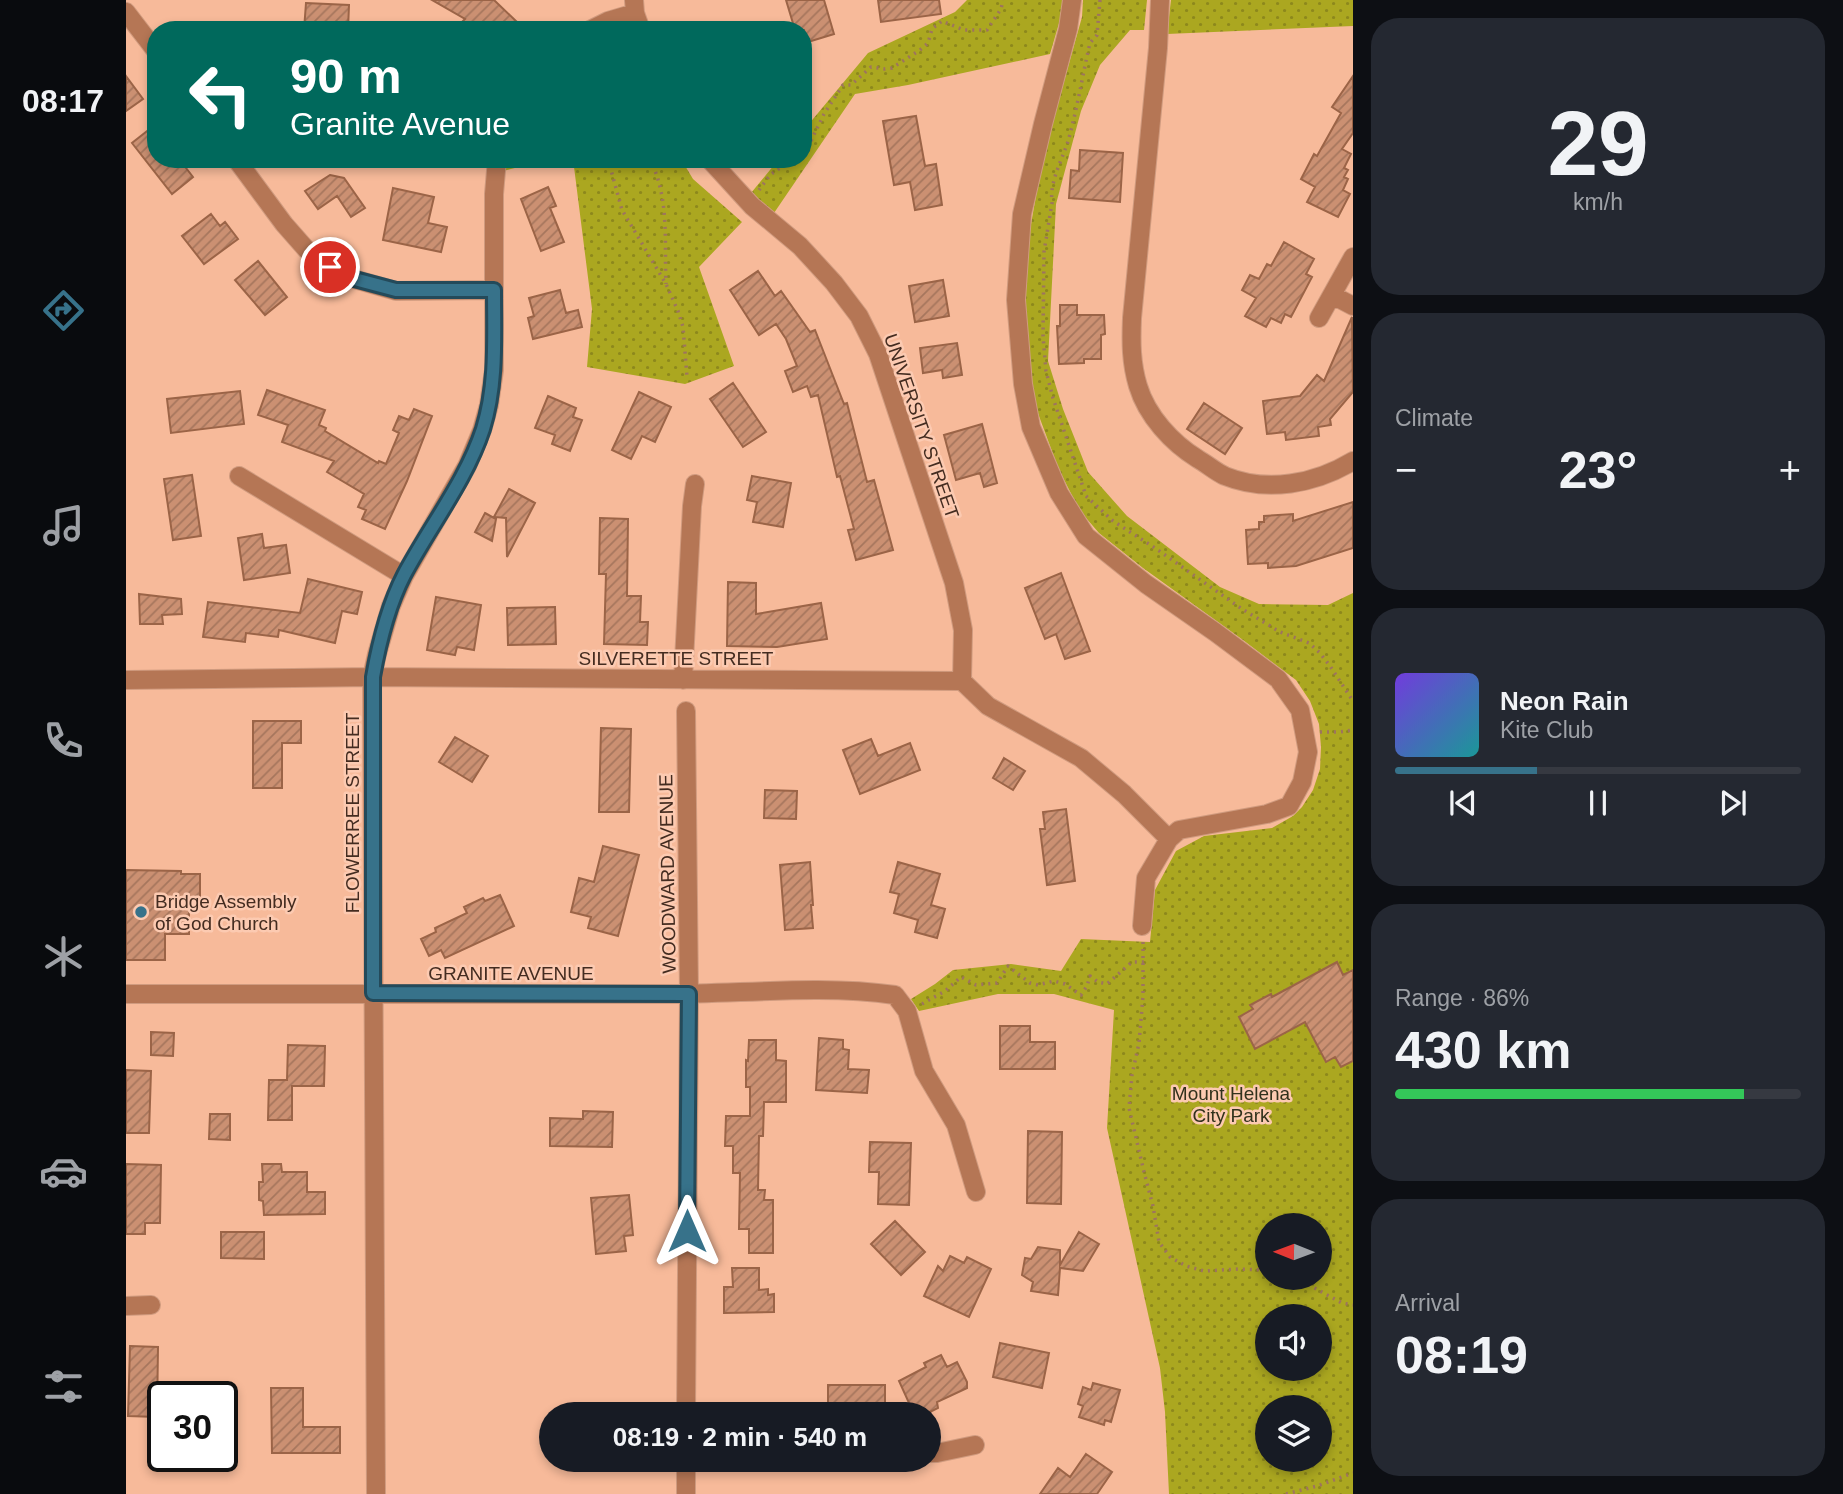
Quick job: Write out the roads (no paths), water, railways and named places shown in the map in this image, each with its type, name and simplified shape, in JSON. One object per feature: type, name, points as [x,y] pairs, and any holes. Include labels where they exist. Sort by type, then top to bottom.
[{"type":"street","points":[[1072,0],[1068,29],[1022,214],[1016,300],[1023,384],[1031,427],[1059,493],[1086,536],[1146,584],[1278,679],[1300,710],[1308,752],[1302,782],[1289,806],[1266,814],[1179,830],[1169,839],[1146,878],[1142,926]]},
{"type":"street","points":[[1160,0],[1131,340],[1139,390],[1160,426],[1175,442],[1222,475],[1241,482],[1286,485],[1304,482],[1353,461]]},
{"type":"street","points":[[126,12],[147,39]]},
{"type":"street","points":[[608,21],[637,14]]},
{"type":"street","points":[[243,168],[306,249],[347,277],[396,290],[494,290]]},
{"type":"street","name":"FLOWERREE STREET","points":[[376,1494],[373,677],[391,606],[404,576],[467,466],[489,405],[494,370],[496,168]]},
{"type":"street","name":"UNIVERSITY STREET","points":[[717,168],[752,206],[800,246],[834,283],[859,316],[878,354],[954,583],[963,630],[962,681]]},
{"type":"street","points":[[1319,318],[1353,257]]},
{"type":"street","points":[[1332,295],[1353,306]]},
{"type":"street","points":[[239,476],[404,576]]},
{"type":"street","points":[[683,680],[695,484]]},
{"type":"street","name":"SILVERETTE STREET","points":[[126,680],[373,677],[962,681]]},
{"type":"street","points":[[962,681],[988,706],[1081,758],[1124,794],[1169,839]]},
{"type":"street","name":"WOODWARD AVENUE","points":[[686,711],[689,994],[686,1402]]},
{"type":"street","name":"GRANITE AVENUE","points":[[126,994],[689,994],[860,990],[895,995],[907,1011],[924,1071],[956,1125],[976,1192]]},
{"type":"street","points":[[126,1306],[151,1305]]},
{"type":"street","points":[[941,1452],[975,1444]]},
{"type":"street","points":[[685,1494],[686,1472]]},
{"type":"place","name":"Bridge Assembly of God Church","points":[[141,912]]},
{"type":"park label","name":"Mount Helena City Park","points":[[1231,1104]]}]
